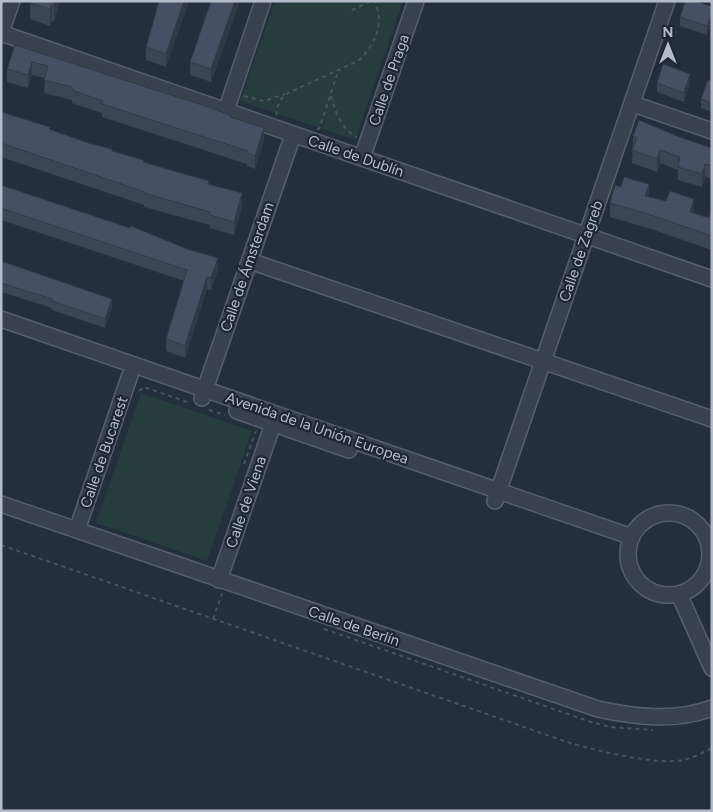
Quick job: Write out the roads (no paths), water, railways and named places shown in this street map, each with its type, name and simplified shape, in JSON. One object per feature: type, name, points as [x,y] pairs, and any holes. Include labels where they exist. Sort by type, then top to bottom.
[{"type":"street","points":[[1,32],[12,1]]},
{"type":"street","points":[[228,104],[263,1]]},
{"type":"street","name":"Calle de Praga","points":[[361,146],[416,1]]},
{"type":"street","name":"Calle de Zagreb","points":[[497,496],[667,1]]},
{"type":"street","name":"Calle de Dublín","points":[[1,32],[228,104],[293,135],[361,146],[586,236],[712,279]]},
{"type":"street","points":[[633,104],[712,132]]},
{"type":"street","name":"Calle de Ámsterdam","points":[[201,400],[293,135]]},
{"type":"street","points":[[250,261],[712,419]]},
{"type":"street","name":"Avenida de la Unión Europea","points":[[1,319],[201,400],[497,496],[630,542]]},
{"type":"street","name":"Avenida de la Unión Europea","points":[[1,330],[201,400],[497,496]]},
{"type":"street","name":"Calle de Bucarest","points":[[77,530],[130,375]]},
{"type":"street","name":"Calle de Viena","points":[[221,587],[274,424]]},
{"type":"street","name":"Calle de Berlín","points":[[1,504],[77,530],[221,587],[598,709],[631,716],[649,717],[683,715],[712,708]]},
{"type":"street","points":[[662,514],[675,514],[688,518],[709,536],[710,563],[705,575],[696,586],[684,592],[658,594],[645,588],[629,566],[630,542],[638,527],[649,518],[662,514]]},
{"type":"street","points":[[684,592],[712,643]]},
{"type":"street","points":[[684,592],[712,668]]}]
